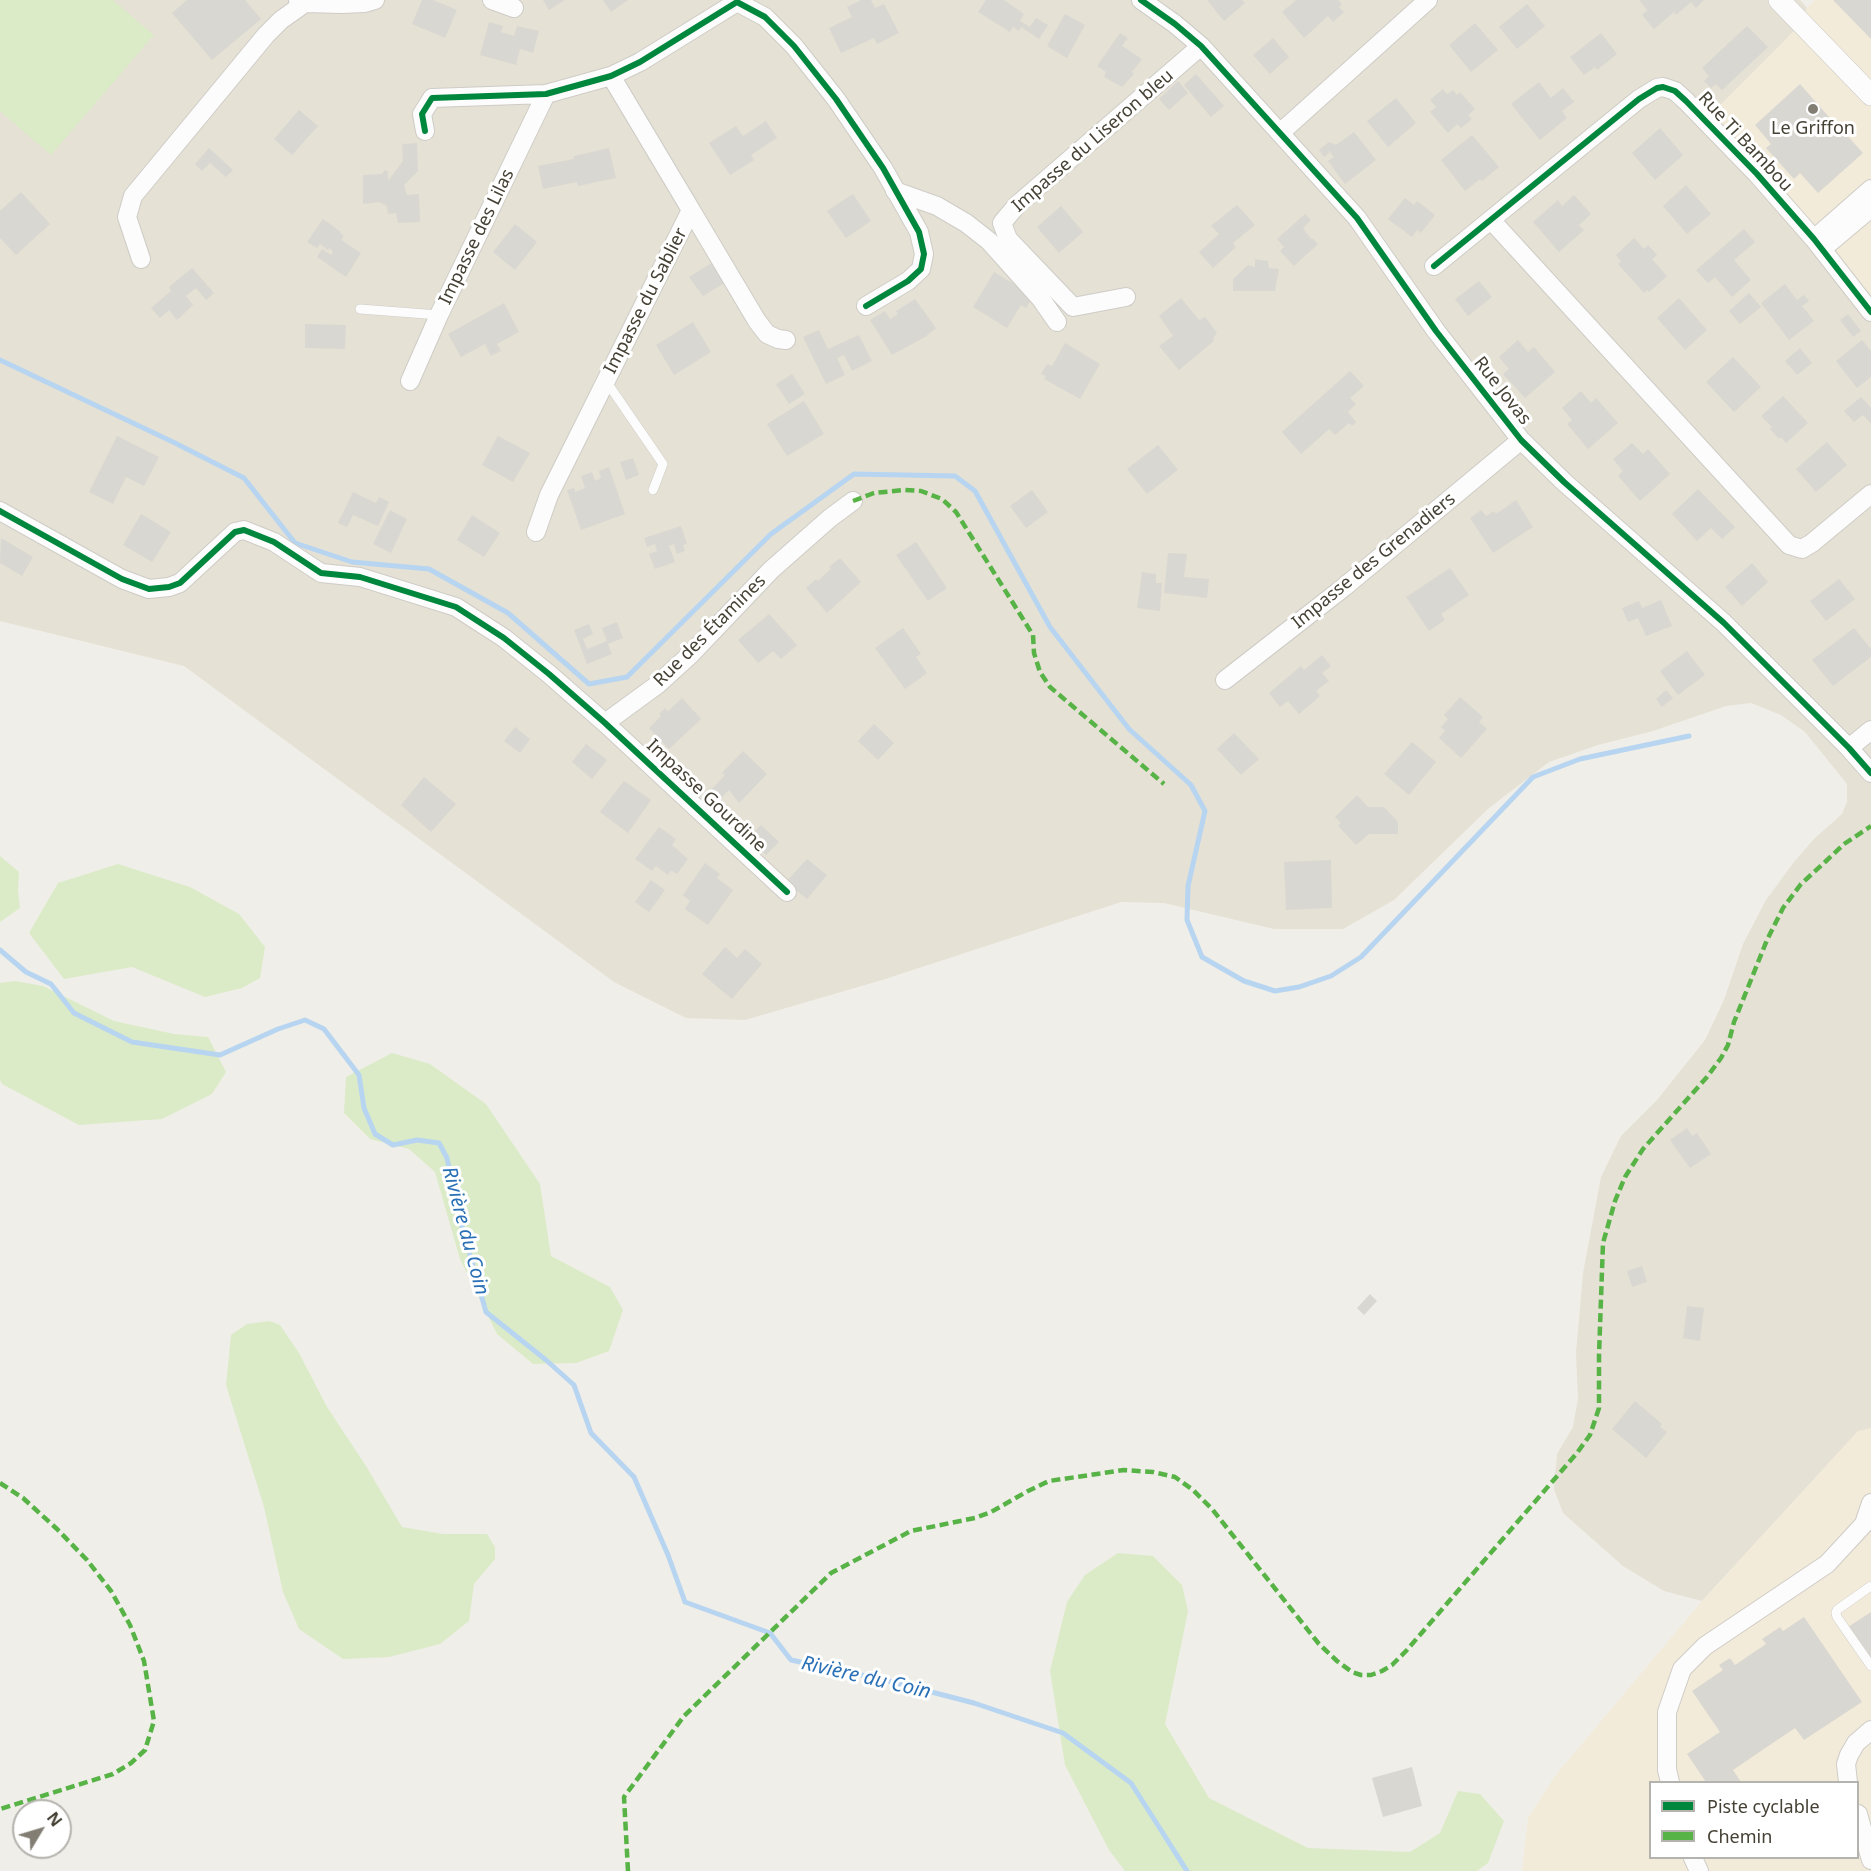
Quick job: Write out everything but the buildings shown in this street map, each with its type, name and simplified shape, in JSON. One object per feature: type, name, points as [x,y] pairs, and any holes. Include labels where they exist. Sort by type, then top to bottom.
[{"type":"street","points":[[141,259],[127,217],[133,196],[266,35],[302,2],[342,4],[375,0]]},
{"type":"street","points":[[492,0],[514,8]]},
{"type":"street","name":"Rue Jovas","points":[[1141,0],[1201,46],[1357,218],[1436,331],[1521,440],[1564,482],[1724,623],[1871,773]]},
{"type":"street","points":[[1280,133],[1428,0]]},
{"type":"street","points":[[1779,0],[1871,95]]},
{"type":"street","points":[[425,131],[422,114],[432,98],[546,94],[612,76],[640,62],[736,1],[765,17],[794,46],[836,99],[883,168],[919,232],[924,254],[921,268],[909,281],[866,306]]},
{"type":"street","name":"Impasse du Liseron bleu","points":[[1126,297],[1073,307],[1008,239],[1002,223],[1026,198],[1201,46]]},
{"type":"street","name":"Impasse du Sablier","points":[[536,532],[549,495],[691,210],[612,76]]},
{"type":"street","name":"Rue Ti Bambou","points":[[1434,266],[1639,99],[1663,87],[1675,91],[1686,101],[1757,174],[1818,244],[1871,312]]},
{"type":"street","name":"Impasse des Lilas","points":[[410,381],[439,315],[546,94]]},
{"type":"street","points":[[1818,244],[1871,189]]},
{"type":"street","points":[[895,191],[938,206],[966,223],[989,241],[1041,299],[1057,322]]},
{"type":"street","points":[[1818,244],[1871,208]]},
{"type":"street","points":[[691,210],[757,321],[767,334],[786,340]]},
{"type":"street","points":[[1491,220],[1789,544],[1802,549],[1812,543],[1871,494]]},
{"type":"street","name":"Impasse des Grenadiers","points":[[1225,680],[1343,588],[1521,440]]},
{"type":"street","name":"Rue des Étamines","points":[[605,723],[657,685],[691,654],[771,570],[830,518],[853,501]]},
{"type":"street","points":[[0,511],[122,579],[148,590],[180,583],[235,532],[244,530],[274,542],[321,573],[360,577],[456,607],[504,638],[605,723]]},
{"type":"street","name":"Impasse Gourdine","points":[[605,723],[787,892]]},
{"type":"street","points":[[1849,748],[1871,730]]},
{"type":"street","points":[[1670,1781],[1667,1770],[1667,1712],[1682,1669],[1705,1646],[1827,1564],[1864,1524],[1871,1503]]},
{"type":"street","points":[[1848,1781],[1846,1764],[1849,1755],[1856,1743],[1871,1730]]},
{"type":"street","points":[[1859,1821],[1871,1860]]},
{"type":"lane","points":[[360,309],[439,315]]},
{"type":"lane","points":[[606,381],[663,464],[653,490]]},
{"type":"lane","points":[[1871,1586],[1836,1613],[1871,1666]]},
{"type":"shaded area","points":[[0,0],[1800,0],[1807,8],[1802,22],[1785,41],[1871,299],[1871,1428],[1858,1432],[1702,1601],[1664,1591],[1623,1566],[1563,1513],[1554,1489],[1557,1454],[1573,1427],[1578,1398],[1576,1353],[1583,1273],[1601,1177],[1621,1136],[1657,1100],[1705,1040],[1724,1000],[1743,944],[1766,900],[1814,839],[1842,814],[1847,802],[1847,784],[1805,732],[1781,715],[1751,703],[1726,706],[1653,731],[1598,745],[1549,762],[1489,808],[1394,900],[1343,929],[1274,929],[1164,903],[1121,902],[882,980],[745,1020],[686,1018],[614,982],[184,666],[0,621]]},
{"type":"shaded area","points":[[1815,0],[1871,0],[1871,299],[1710,115],[1802,23],[1807,8]]},
{"type":"shaded area","points":[[1871,1428],[1871,1871],[1522,1871],[1528,1818],[1555,1776],[1702,1601],[1858,1431]]},
{"type":"green space","points":[[0,0],[113,0],[154,35],[51,155],[0,111]]},
{"type":"green space","points":[[0,856],[19,872],[20,908],[0,922]]},
{"type":"green space","points":[[118,864],[190,887],[239,914],[265,947],[260,978],[242,988],[205,997],[132,967],[64,979],[29,933],[58,883]]},
{"type":"green space","points":[[15,981],[43,986],[114,1021],[174,1034],[208,1037],[226,1072],[212,1094],[162,1119],[79,1125],[2,1084],[0,1080],[0,983]]},
{"type":"green space","points":[[392,1053],[430,1064],[486,1104],[540,1184],[551,1256],[610,1287],[623,1310],[609,1351],[576,1363],[533,1364],[497,1334],[460,1259],[435,1172],[409,1149],[370,1139],[344,1113],[346,1077]]},
{"type":"green space","points":[[270,1321],[280,1325],[299,1353],[327,1407],[366,1466],[402,1527],[443,1534],[487,1534],[495,1547],[495,1559],[474,1584],[469,1621],[440,1644],[389,1657],[343,1659],[299,1629],[283,1592],[264,1507],[226,1385],[231,1335],[247,1324]]},
{"type":"green space","points":[[1118,1553],[1153,1556],[1182,1585],[1188,1611],[1165,1724],[1209,1798],[1308,1848],[1410,1852],[1440,1833],[1458,1791],[1480,1794],[1504,1821],[1488,1863],[1477,1871],[1125,1871],[1109,1850],[1065,1765],[1050,1671],[1067,1602],[1085,1575]]},
{"type":"waterway","points":[[0,360],[244,478],[295,543],[352,562],[429,569],[508,613],[589,684],[627,677],[771,534],[854,474],[955,476],[975,491],[1050,627],[1129,729],[1191,785],[1205,811],[1188,886],[1187,920],[1202,957],[1244,981],[1275,991],[1299,987],[1331,976],[1361,957],[1533,777],[1580,759],[1689,736]]},
{"type":"waterway","name":"Rivière du Coin","points":[[0,950],[26,972],[51,984],[74,1013],[132,1042],[220,1055],[278,1029],[305,1020],[324,1029],[359,1075],[364,1108],[375,1134],[393,1145],[417,1140],[439,1143],[447,1158],[461,1223],[486,1312],[574,1385],[591,1433],[634,1477],[668,1555],[685,1602],[770,1633],[791,1660],[885,1680],[974,1703],[1063,1733],[1131,1783],[1187,1871]]},
{"type":"marked path","points":[[853,501],[874,493],[904,490],[921,491],[942,499],[956,512],[1033,635],[1034,653],[1040,672],[1050,687],[1164,784]]},
{"type":"marked path","points":[[628,1871],[624,1797],[684,1716],[831,1573],[911,1531],[975,1518],[1049,1481],[1124,1470],[1153,1472],[1175,1477],[1193,1490],[1212,1509],[1319,1644],[1337,1661],[1352,1672],[1361,1675],[1371,1675],[1392,1665],[1577,1453],[1590,1435],[1599,1408],[1603,1243],[1615,1201],[1625,1177],[1643,1149],[1721,1058],[1728,1045],[1734,1022],[1767,940],[1783,908],[1801,884],[1844,844],[1871,826]]},
{"type":"marked path","points":[[0,1483],[23,1498],[57,1529],[87,1560],[111,1591],[130,1625],[144,1661],[154,1721],[145,1750],[131,1763],[113,1774],[0,1809]]},
{"type":"cycle path","points":[[1141,0],[1201,46],[1357,218],[1436,331],[1521,440],[1564,482],[1724,623],[1871,773]]},
{"type":"cycle path","points":[[425,131],[422,114],[432,98],[546,94],[611,76],[640,62],[737,2],[765,17],[794,46],[836,99],[883,168],[919,232],[924,254],[921,269],[908,281],[866,306]]},
{"type":"cycle path","points":[[1434,266],[1639,99],[1663,87],[1675,91],[1686,101],[1757,174],[1814,239],[1871,312]]},
{"type":"cycle path","points":[[0,511],[122,579],[149,589],[169,587],[180,583],[235,532],[244,530],[274,542],[321,573],[360,577],[456,607],[504,638],[549,674],[787,892]]},
{"type":"place","name":"Le Griffon","points":[[1813,109]]}]
